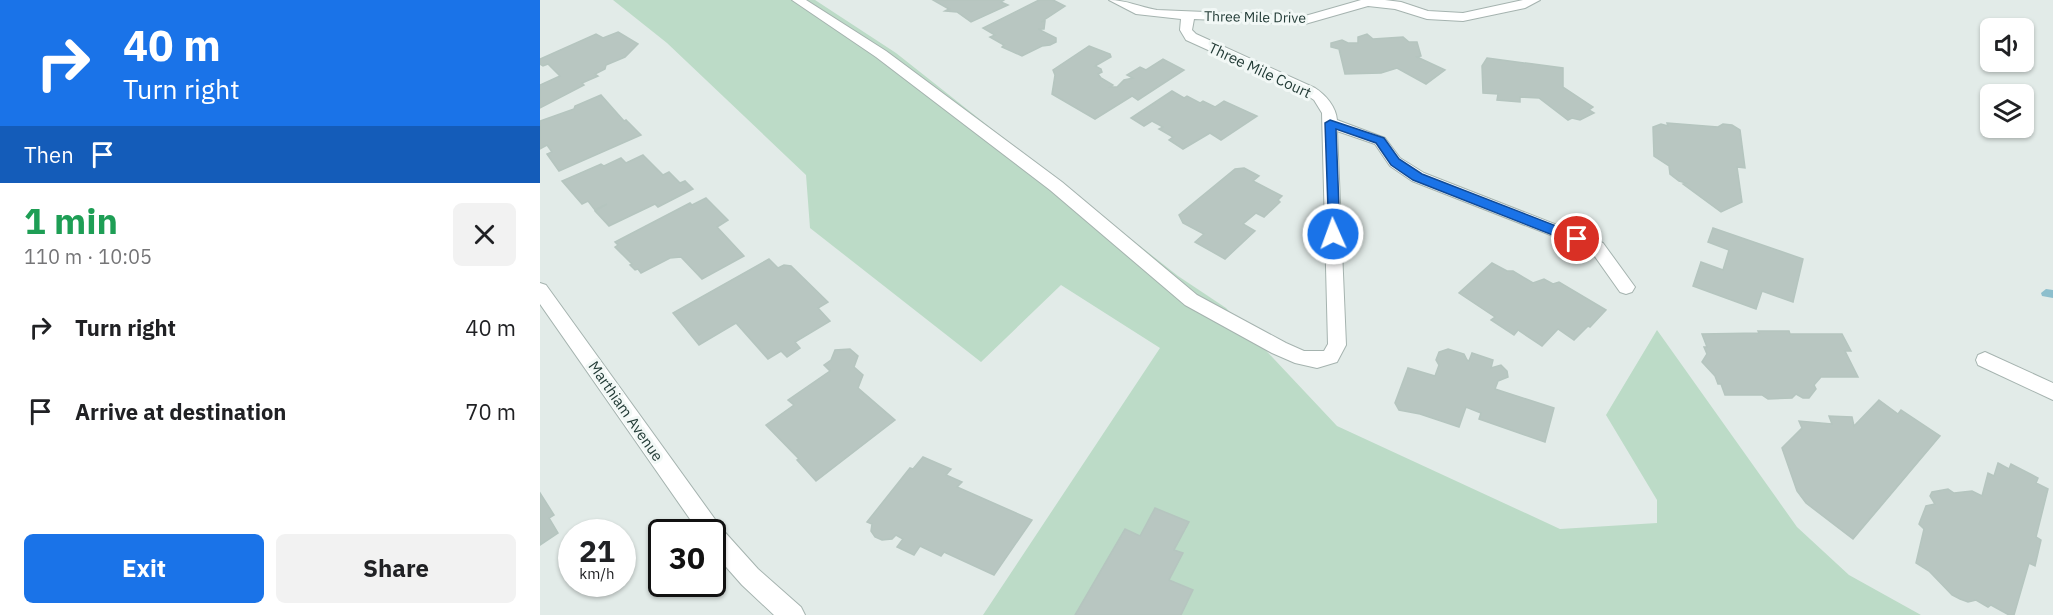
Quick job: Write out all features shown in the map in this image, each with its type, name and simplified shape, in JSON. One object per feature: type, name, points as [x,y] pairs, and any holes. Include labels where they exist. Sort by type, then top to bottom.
[{"type":"street","name":"Three Mile Court","points":[[798,0],[881,54],[1056,186],[1191,300],[1278,348],[1302,358],[1317,360],[1330,357],[1337,345],[1330,123],[1324,104],[1310,91],[1191,37],[1186,30],[1188,15]]},
{"type":"street","name":"Three Mile Drive","points":[[1116,0],[1140,11],[1305,20],[1368,2],[1397,5],[1427,15],[1463,17],[1521,5],[1534,0]]},
{"type":"street","points":[[1330,123],[1380,141],[1395,162],[1418,177],[1597,247],[1626,287]]},
{"type":"street","name":"Marthiam Avenue","points":[[540,290],[702,519]]},
{"type":"street","points":[[1985,360],[2053,392]]},
{"type":"street","name":"Marthiam Avenue","points":[[726,551],[738,566],[771,598],[793,615]]},
{"type":"green space","points":[[613,0],[815,0],[896,53],[1178,276],[1226,308],[1337,426],[1560,529],[1657,523],[1657,500],[1606,415],[1657,330],[1797,527],[1849,575],[1921,615],[983,615],[1160,348],[1061,285],[981,362],[810,228],[806,175],[667,43]]},
{"type":"building","points":[[933,0],[1004,0],[1001,2],[1008,5],[971,22],[957,12],[945,11],[949,9]]},
{"type":"building","points":[[1039,0],[1053,0],[1065,6],[1041,22],[1045,21],[1044,29],[1038,29],[1056,38],[1056,42],[1050,45],[1042,46],[1022,56],[1002,47],[1004,45],[990,37],[995,35],[983,28]]},
{"type":"building","points":[[618,32],[638,44],[625,57],[606,65],[605,69],[595,74],[598,76],[540,108],[540,85],[560,76],[548,64],[543,66],[540,64],[540,59],[596,34],[603,38]]},
{"type":"building","points":[[1367,34],[1373,39],[1403,37],[1409,42],[1417,42],[1421,56],[1417,57],[1445,70],[1426,84],[1397,68],[1381,73],[1345,74],[1339,49],[1331,47],[1331,43],[1342,40],[1348,43],[1358,43],[1358,37]]},
{"type":"building","points":[[1089,46],[1110,54],[1111,57],[1095,66],[1101,69],[1102,72],[1098,74],[1101,78],[1113,85],[1110,87],[1117,87],[1124,80],[1133,78],[1127,75],[1140,67],[1146,70],[1163,59],[1184,70],[1138,100],[1132,96],[1095,119],[1052,94],[1055,75],[1053,70]]},
{"type":"building","points":[[1487,58],[1563,68],[1563,87],[1593,107],[1589,110],[1594,113],[1580,120],[1572,118],[1568,120],[1539,98],[1520,97],[1520,102],[1497,100],[1498,94],[1483,93],[1482,66]]},
{"type":"building","points":[[1172,91],[1184,98],[1187,96],[1215,107],[1224,101],[1257,116],[1221,140],[1210,133],[1183,149],[1169,140],[1173,137],[1159,129],[1163,127],[1152,121],[1144,126],[1131,118]]},
{"type":"building","points":[[601,95],[624,121],[626,120],[641,135],[559,171],[547,154],[552,152],[547,145],[540,149],[540,121],[574,109],[575,106]]},
{"type":"building","points":[[1667,123],[1718,127],[1723,124],[1732,125],[1740,130],[1745,168],[1737,167],[1742,202],[1721,212],[1683,184],[1686,183],[1670,174],[1669,166],[1654,156],[1653,127],[1661,124],[1668,126]]},
{"type":"building","points":[[643,155],[663,175],[669,172],[680,183],[685,181],[693,189],[658,207],[655,204],[609,226],[595,211],[607,204],[595,210],[588,201],[582,204],[562,181],[601,164],[604,166],[621,158],[626,163]]},
{"type":"building","points":[[1244,168],[1259,176],[1253,181],[1282,196],[1278,200],[1280,202],[1264,217],[1256,213],[1243,224],[1255,231],[1225,259],[1195,242],[1204,234],[1183,223],[1179,215],[1235,169]]},
{"type":"building","points":[[706,198],[728,220],[717,227],[744,256],[702,279],[681,257],[670,258],[641,273],[630,265],[632,264],[615,247],[618,245],[615,242],[690,203],[692,205]]},
{"type":"building","points":[[1713,228],[1803,259],[1793,302],[1762,291],[1756,309],[1693,286],[1701,262],[1723,270],[1729,250],[1708,242]]},
{"type":"building","points":[[769,259],[778,268],[784,265],[791,266],[828,302],[818,308],[830,321],[795,342],[800,348],[787,357],[781,351],[768,359],[736,323],[699,345],[673,313]]},
{"type":"building","points":[[1492,263],[1507,271],[1513,271],[1533,283],[1544,279],[1553,284],[1559,282],[1606,310],[1574,340],[1558,329],[1542,346],[1518,330],[1514,335],[1491,320],[1495,317],[1459,293]]},
{"type":"building","points":[[1758,331],[1789,331],[1790,334],[1842,334],[1851,351],[1845,351],[1858,377],[1821,377],[1814,385],[1816,389],[1809,398],[1796,394],[1792,398],[1768,399],[1762,395],[1725,395],[1721,384],[1718,384],[1715,376],[1702,362],[1707,354],[1704,347],[1707,347],[1702,334],[1759,333]]},
{"type":"building","points":[[850,349],[858,356],[854,367],[863,375],[858,388],[895,420],[816,481],[797,460],[799,459],[766,425],[794,405],[788,400],[830,371],[824,365],[831,360],[835,350]]},
{"type":"building","points":[[1448,349],[1464,354],[1469,361],[1472,353],[1493,360],[1491,368],[1501,365],[1507,371],[1508,377],[1498,381],[1495,389],[1554,408],[1545,442],[1479,419],[1481,413],[1466,407],[1459,427],[1420,414],[1399,410],[1395,403],[1408,368],[1435,376],[1439,365],[1436,360],[1439,352]]},
{"type":"building","points":[[1879,400],[1898,414],[1901,410],[1940,436],[1853,539],[1806,503],[1797,491],[1782,448],[1802,428],[1799,421],[1832,424],[1829,416],[1852,417],[1854,426]]},
{"type":"building","points":[[923,457],[951,469],[946,475],[962,482],[957,487],[1032,520],[994,575],[944,552],[941,556],[920,546],[914,555],[897,547],[903,539],[896,535],[892,539],[882,540],[875,537],[871,531],[872,524],[867,522],[910,468],[913,469]]},
{"type":"building","points":[[1998,463],[2009,469],[2011,464],[2038,478],[2036,483],[2048,489],[2036,537],[2041,540],[2035,566],[2029,563],[2014,615],[2009,615],[1991,605],[1988,607],[1976,600],[1968,602],[1952,595],[1929,571],[1916,563],[1924,529],[1919,524],[1926,506],[1935,504],[1930,496],[1932,492],[1948,489],[1954,493],[1972,491],[1982,496],[1988,473],[1994,476]]},
{"type":"building","points":[[540,493],[554,515],[549,518],[558,533],[540,545]]},
{"type":"building","points":[[1155,508],[1189,522],[1174,550],[1183,553],[1169,580],[1193,590],[1181,615],[1075,615],[1125,529],[1140,536]]},
{"type":"waterway","points":[[2046,293],[2053,294]]},
{"type":"route","points":[[1333,234],[1330,123],[1380,141],[1395,162],[1418,177],[1577,239]]}]
